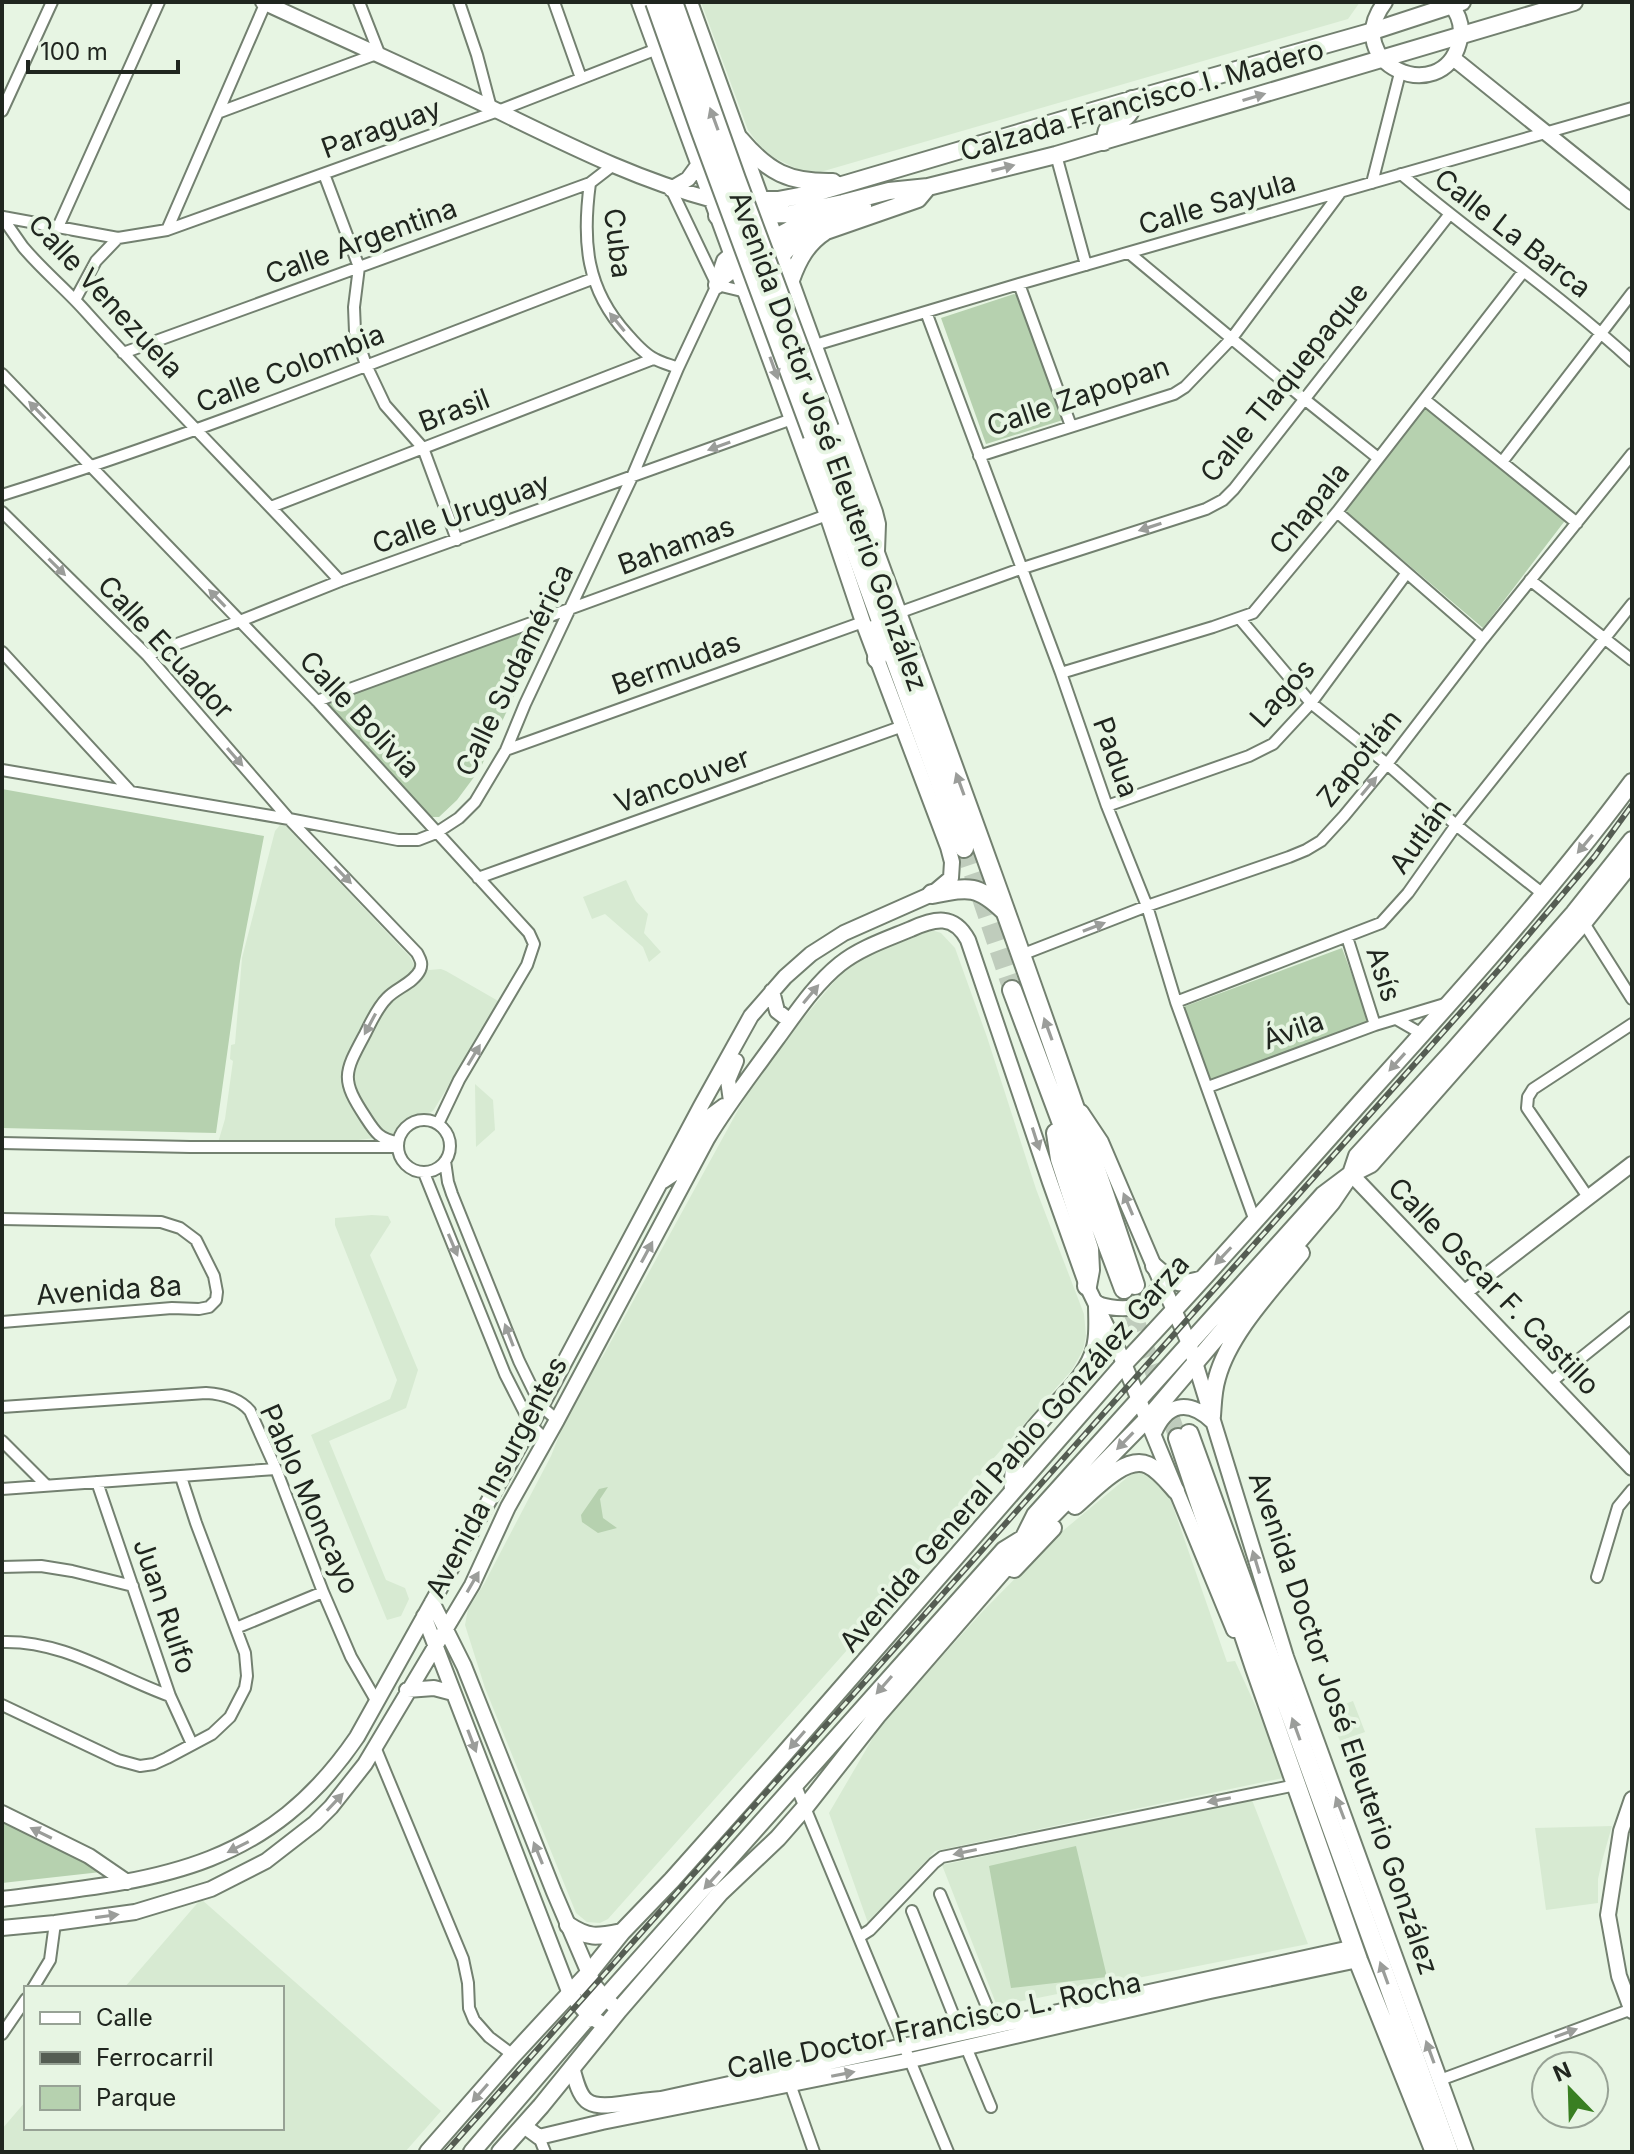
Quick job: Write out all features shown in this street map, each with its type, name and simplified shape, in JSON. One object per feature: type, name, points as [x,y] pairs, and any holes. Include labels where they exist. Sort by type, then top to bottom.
[{"type":"highway","name":"Avenida Doctor José Eleuterio González","points":[[655,2],[700,129],[821,432],[898,613],[1074,1102],[1130,1287],[1047,1087],[1012,990]]},
{"type":"highway","name":"Avenida Doctor José Eleuterio González","points":[[673,2],[821,432],[852,543],[964,848]]},
{"type":"highway","points":[[852,543],[849,558],[875,636],[877,659]]},
{"type":"highway","points":[[932,894],[973,889],[989,895],[1006,912]]},
{"type":"highway","points":[[1047,1087],[1060,1159],[1089,1249],[1087,1286]]},
{"type":"highway","name":"Avenida Doctor José Eleuterio González","points":[[1435,2152],[1357,1954],[1296,1785],[1255,1668],[1184,1436],[1449,2152]]},
{"type":"main road","points":[[265,2],[379,53],[612,166],[715,208]]},
{"type":"main road","name":"Avenida Doctor José Eleuterio González","points":[[639,2],[952,862],[951,878],[932,894]]},
{"type":"main road","name":"Avenida Doctor José Eleuterio González","points":[[690,2],[875,512],[878,524],[876,556]]},
{"type":"main road","points":[[1385,2],[1374,20],[1375,45],[1390,67],[1414,76],[1429,74],[1453,58],[1461,34],[1454,3]]},
{"type":"main road","name":"Calzada Francisco I. Madero","points":[[715,208],[765,208],[790,214],[889,191],[928,187],[1104,142],[1574,2]]},
{"type":"main road","name":"Calzada Francisco I. Madero","points":[[765,208],[1373,31],[1454,3]]},
{"type":"main road","points":[[651,33],[667,43],[677,42],[692,30],[696,19]]},
{"type":"main road","points":[[1453,58],[1632,202]]},
{"type":"main road","points":[[1104,142],[1107,130],[1131,113],[1134,106],[1132,99]]},
{"type":"main road","points":[[691,144],[702,155],[720,157],[728,154],[739,136],[760,162],[783,175],[809,182],[850,182]]},
{"type":"main road","points":[[748,296],[813,228],[872,202],[953,152]]},
{"type":"main road","points":[[671,189],[688,179],[699,164]]},
{"type":"main road","points":[[717,285],[725,261],[783,257],[797,263],[815,238],[826,231],[918,199],[928,187]]},
{"type":"main road","points":[[783,257],[843,203]]},
{"type":"main road","points":[[757,322],[763,306],[776,297],[785,296],[800,304]]},
{"type":"main road","name":"Avenida General Pablo González Garza","points":[[428,2152],[758,1783],[1124,1364],[1451,1002],[1593,834],[1632,782]]},
{"type":"main road","name":"Avenida General Pablo González Garza","points":[[472,2152],[589,2016],[612,2004],[778,1838],[877,1716],[1013,1559],[1035,1515],[1323,1195],[1354,1178],[1371,1164],[1579,917],[1632,840]]},
{"type":"main road","name":"Avenida General Pablo González Garza","points":[[1354,1178],[1357,1156],[1632,862]]},
{"type":"main road","name":"Avenida Insurgentes","points":[[2,1899],[127,1882],[211,1860],[240,1847],[296,1809],[340,1763],[531,1425],[751,1016],[785,977],[811,954],[844,933],[932,894]]},
{"type":"main road","points":[[856,953],[893,924],[889,913]]},
{"type":"main road","name":"Avenida Insurgentes","points":[[2,1928],[135,1912],[211,1889],[256,1866],[331,1807],[375,1747],[482,1566],[508,1507],[707,1139],[731,1101],[814,990],[839,964],[856,953],[924,923],[941,920],[956,924],[963,930],[1087,1286]]},
{"type":"main road","points":[[772,991],[777,1011],[790,1021]]},
{"type":"main road","points":[[660,1182],[678,1171],[705,1120],[731,1101],[728,1080],[752,1031],[751,1016]]},
{"type":"main road","name":"Avenida Doctor José Eleuterio González","points":[[1074,1102],[1101,1142],[1189,1343],[1286,1657],[1466,2152]]},
{"type":"main road","points":[[1465,1292],[1632,1164]]},
{"type":"main road","points":[[1150,1426],[1181,1407],[1196,1408],[1212,1418],[1214,1393],[1223,1362],[1251,1305],[1354,1178]]},
{"type":"main road","name":"Calle Oscar F. Castillo","points":[[1354,1178],[1632,1468]]},
{"type":"main road","points":[[1154,1266],[1167,1278],[1179,1283],[1202,1279]]},
{"type":"main road","points":[[1097,1304],[1114,1309],[1138,1306],[1148,1300],[1161,1283]]},
{"type":"main road","points":[[1087,1286],[1124,1364],[1244,1654],[1255,1668]]},
{"type":"main road","points":[[1013,1491],[1016,1456],[1026,1439],[1082,1373],[1093,1353],[1097,1304]]},
{"type":"main road","points":[[1216,1312],[1251,1305]]},
{"type":"main road","name":"Avenida General Pablo González Garza","points":[[506,2146],[606,2026],[612,2004],[796,1786],[1004,1550],[1040,1528],[1150,1426],[1196,1363],[1251,1305]]},
{"type":"main road","points":[[979,1597],[1002,1582],[1067,1514],[1118,1469],[1135,1462],[1147,1464],[1176,1491]]},
{"type":"main road","points":[[432,1602],[464,1666],[594,1985],[612,2004]]},
{"type":"main road","points":[[424,1616],[570,1994],[589,2016],[606,2026]]},
{"type":"main road","points":[[407,1690],[434,1688],[453,1693]]},
{"type":"main road","points":[[1631,2010],[1619,1976],[1608,1915],[1621,1831],[1632,1799]]},
{"type":"main road","points":[[2,1813],[89,1856],[127,1882]]},
{"type":"main road","points":[[568,1925],[589,1937],[622,1932]]},
{"type":"main road","name":"Calle Doctor Francisco L. Rocha","points":[[539,2137],[601,2114],[662,2105],[908,2053],[1357,1954]]},
{"type":"main road","points":[[506,2146],[515,2123],[582,2040],[589,2016],[589,1973]]},
{"type":"main road","name":"Calle Doctor Francisco L. Rocha","points":[[964,2040],[995,2026],[1176,1993]]},
{"type":"main road","name":"Calle Doctor Francisco L. Rocha","points":[[755,2085],[790,2084],[908,2053]]},
{"type":"main road","points":[[572,2067],[584,2097],[601,2114]]},
{"type":"main road","points":[[524,2126],[539,2137]]},
{"type":"street","points":[[2,111],[52,2]]},
{"type":"street","points":[[58,227],[159,2]]},
{"type":"street","points":[[167,230],[265,2]]},
{"type":"street","points":[[220,112],[379,53],[359,2]]},
{"type":"street","points":[[459,2],[494,109]]},
{"type":"street","points":[[554,2],[581,78]]},
{"type":"street","name":"Paraguay","points":[[2,217],[118,238],[167,230],[657,49]]},
{"type":"street","points":[[1372,183],[1400,73]]},
{"type":"street","name":"Calle Sayula","points":[[815,345],[1632,108]]},
{"type":"street","points":[[1056,155],[1086,265]]},
{"type":"street","name":"Calle Argentina","points":[[123,353],[590,183],[612,166]]},
{"type":"street","points":[[324,174],[359,267],[354,307],[355,332],[366,365],[385,405],[423,448],[457,540]]},
{"type":"street","name":"Calle La Barca","points":[[1401,174],[1602,333],[1632,361]]},
{"type":"street","name":"Cuba","points":[[590,183],[585,229],[592,279],[608,311],[632,339],[653,359],[678,368]]},
{"type":"street","points":[[671,189],[717,285],[748,296]]},
{"type":"street","name":"Calle Zapopan","points":[[979,456],[1174,394],[1185,387],[1232,338],[1341,192]]},
{"type":"street","name":"Calle Tlaquepaque","points":[[898,613],[1020,569],[1206,509],[1223,500],[1449,215]]},
{"type":"street","name":"Calle Venezuela","points":[[2,217],[48,275],[340,581]]},
{"type":"street","points":[[75,300],[96,261],[118,238]]},
{"type":"street","points":[[1129,253],[1378,458]]},
{"type":"street","name":"Chapala","points":[[1061,673],[1253,613],[1337,512],[1523,272]]},
{"type":"street","name":"Calle Colombia","points":[[2,495],[197,430],[592,279]]},
{"type":"street","points":[[1019,284],[1071,426]]},
{"type":"street","name":"Calle Sudamérica","points":[[2,770],[398,840],[418,840],[459,818],[475,802],[506,750],[717,285]]},
{"type":"street","points":[[1502,462],[1632,293]]},
{"type":"street","name":"Padua","points":[[926,312],[1061,673],[1107,806],[1147,906],[1176,1002],[1255,1221]]},
{"type":"street","name":"Brasil","points":[[271,507],[653,359]]},
{"type":"street","name":"Calle Bolivia","points":[[2,374],[317,701],[529,933],[534,944],[523,974],[459,1080],[438,1124]]},
{"type":"street","points":[[1425,400],[1577,523]]},
{"type":"street","name":"Calle Uruguay","points":[[147,655],[340,581],[792,419]]},
{"type":"street","name":"Zapotlán","points":[[1021,955],[1147,906],[1306,850],[1321,841],[1387,764],[1632,454]]},
{"type":"street","name":"Calle Ecuador","points":[[2,512],[147,655],[289,819],[412,947],[421,961],[416,977],[389,995],[380,1006],[348,1068],[349,1088],[377,1135],[398,1144]]},
{"type":"street","points":[[1337,512],[1483,639]]},
{"type":"street","name":"Bahamas","points":[[317,701],[827,515]]},
{"type":"street","name":"Lagos","points":[[1107,806],[1249,756],[1273,744],[1311,703],[1406,574]]},
{"type":"street","points":[[1530,580],[1632,660]]},
{"type":"street","name":"Autlán","points":[[1176,1002],[1381,923],[1408,893],[1456,825],[1632,604]]},
{"type":"street","points":[[1240,619],[1311,703],[1543,894]]},
{"type":"street","name":"Bermudas","points":[[506,750],[863,622]]},
{"type":"street","points":[[2,652],[130,791]]},
{"type":"street","name":"Vancouver","points":[[478,878],[903,726]]},
{"type":"street","points":[[1579,917],[1632,999]]},
{"type":"street","name":"Asís","points":[[1347,937],[1375,1025]]},
{"type":"street","name":"Ávila","points":[[1208,1087],[1375,1025],[1451,1002]]},
{"type":"street","points":[[1396,1019],[1422,1034]]},
{"type":"street","points":[[1588,1197],[1527,1108],[1528,1097],[1533,1089],[1632,1024]]},
{"type":"street","points":[[427,1121],[438,1124],[449,1139],[450,1147],[445,1161],[424,1173],[417,1171],[403,1161],[398,1144],[401,1134],[415,1123],[427,1121]]},
{"type":"street","points":[[2,1143],[190,1147],[398,1144]]},
{"type":"street","points":[[445,1161],[452,1194],[519,1361],[541,1406],[557,1420]]},
{"type":"street","points":[[424,1173],[505,1374],[531,1425],[545,1439]]},
{"type":"street","name":"Avenida 8a","points":[[2,1219],[137,1221],[173,1225],[196,1240],[217,1282],[216,1300],[209,1307],[199,1309],[172,1308],[2,1322]]},
{"type":"street","points":[[1551,1382],[1632,1317]]},
{"type":"street","name":"Pablo Moncayo","points":[[2,1407],[206,1393],[240,1402],[250,1411],[357,1670],[377,1702]]},
{"type":"street","points":[[2,1441],[46,1485]]},
{"type":"street","points":[[2,1489],[276,1469]]},
{"type":"street","points":[[2,1705],[140,1766],[154,1764],[223,1725],[245,1688],[247,1664],[181,1477]]},
{"type":"street","name":"Juan Rulfo","points":[[97,1482],[170,1696],[192,1744]]},
{"type":"street","points":[[1597,1577],[1618,1507],[1632,1490]]},
{"type":"street","points":[[2,1567],[41,1566],[133,1586]]},
{"type":"street","points":[[236,1628],[323,1592]]},
{"type":"street","points":[[2,1642],[35,1643],[64,1651],[170,1696]]},
{"type":"street","points":[[375,1747],[463,1959],[469,2008],[474,2020],[489,2037],[513,2055]]},
{"type":"street","points":[[859,1937],[870,1930],[942,1857],[1296,1785]]},
{"type":"street","points":[[796,1786],[948,2152]]},
{"type":"street","points":[[940,1894],[995,2026]]},
{"type":"street","points":[[912,1911],[991,2107]]},
{"type":"street","points":[[34,1986],[50,1960],[55,1923]]},
{"type":"street","points":[[2,2034],[24,2002]]},
{"type":"street","points":[[1440,2080],[1631,2010]]},
{"type":"street","points":[[790,2084],[814,2152]]},
{"type":"street","points":[[539,2137],[545,2152]]},
{"type":"shaded area","points":[[701,2],[1360,2],[1348,19],[817,173],[801,171],[773,157],[748,130]]},
{"type":"shaded area","points":[[280,825],[286,826],[413,963],[429,970],[446,971],[500,1002],[433,1111],[406,1123],[391,1136],[342,1142],[217,1146],[225,1119],[233,1061],[230,1059],[231,1045],[235,1044],[242,958],[275,831]]},
{"type":"shaded area","points":[[626,880],[636,901],[648,914],[644,933],[661,952],[649,962],[643,947],[605,914],[592,919],[583,897]]},
{"type":"shaded area","points":[[922,931],[941,933],[955,948],[987,1037],[1036,1189],[1084,1314],[1086,1336],[1083,1350],[1072,1370],[985,1468],[971,1489],[980,1496],[930,1552],[920,1568],[608,1919],[600,1923],[587,1922],[576,1913],[485,1688],[465,1625],[468,1609],[551,1456],[572,1403],[603,1356],[760,1070],[844,970],[874,951]]},
{"type":"shaded area","points":[[475,1084],[493,1100],[495,1130],[476,1147]]},
{"type":"shaded area","points":[[388,1216],[391,1222],[370,1255],[418,1370],[406,1408],[329,1441],[386,1580],[405,1588],[409,1599],[401,1616],[387,1620],[311,1435],[390,1399],[397,1380],[335,1225],[335,1218]]},
{"type":"shaded area","points":[[1141,1466],[1155,1476],[1170,1498],[1227,1662],[1235,1661],[1288,1777],[935,1851],[868,1923],[829,1813],[881,1724],[983,1611],[1059,1534]]},
{"type":"shaded area","points":[[1353,1701],[1365,1732],[1340,1741],[1328,1710]]},
{"type":"shaded area","points":[[1252,1800],[1308,1944],[997,2006],[942,1865]]},
{"type":"shaded area","points":[[1612,1826],[1598,1879],[1598,1903],[1546,1910],[1535,1828]]},
{"type":"shaded area","points":[[201,1899],[441,2111],[405,2152],[2,2152],[2,2129],[24,2103],[24,2130],[284,2130],[284,1986],[126,1986]]},
{"type":"green space","points":[[1014,294],[1018,296],[1063,420],[986,444],[941,318]]},
{"type":"green space","points":[[1427,404],[1567,518],[1483,628],[1344,510]]},
{"type":"green space","points":[[535,626],[541,627],[543,633],[480,769],[457,800],[439,817],[430,817],[326,704],[330,700]]},
{"type":"green space","points":[[2,789],[264,836],[240,961],[216,1133],[2,1128]]},
{"type":"green space","points":[[1342,948],[1369,1021],[1210,1084],[1183,1007]]},
{"type":"green space","points":[[608,1487],[600,1499],[603,1518],[617,1528],[598,1533],[582,1522],[581,1515],[599,1489]]},
{"type":"green space","points":[[2,1817],[101,1868],[101,1872],[2,1883]]},
{"type":"green space","points":[[1076,1846],[1107,1977],[1011,1988],[989,1866]]},
{"type":"tunnel","points":[[964,848],[1012,990]]},
{"type":"tunnel","points":[[1124,1289],[1178,1438]]},
{"type":"railway","points":[[446,2152],[1502,966],[1595,856],[1632,805]]}]
